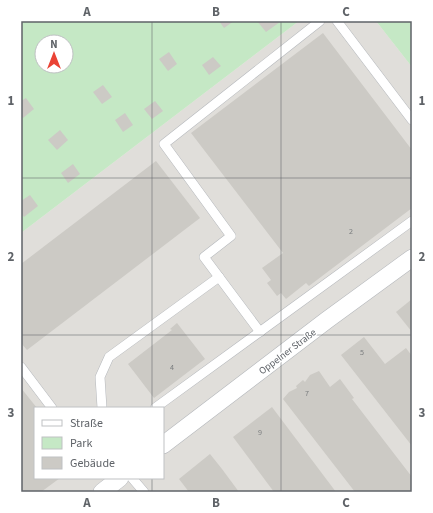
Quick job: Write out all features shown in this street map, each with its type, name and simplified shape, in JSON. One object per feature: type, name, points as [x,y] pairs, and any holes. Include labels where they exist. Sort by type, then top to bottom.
[{"type":"street","name":"Oppelner Straße","points":[[164,444],[327,320],[412,258]]},
{"type":"lane","points":[[260,332],[204,257],[231,236],[164,144],[320,21]]},
{"type":"lane","points":[[337,21],[412,120]]},
{"type":"lane","points":[[156,407],[412,221]]},
{"type":"lane","points":[[102,407],[100,377],[108,357],[219,277]]},
{"type":"lane","points":[[21,367],[51,407]]},
{"type":"lane","points":[[133,479],[144,492]]},
{"type":"shaded area","points":[[299,21],[376,21],[412,67],[412,492],[21,492],[21,233]]},
{"type":"green space","points":[[21,21],[299,21],[21,233]]},
{"type":"green space","points":[[376,21],[411,21],[412,67]]},
{"type":"building","points":[[219,21],[234,21],[224,28]]},
{"type":"building","points":[[257,21],[279,21],[280,22],[266,32]]},
{"type":"building","points":[[323,33],[412,150],[412,208],[309,286],[306,283],[286,299],[281,293],[277,296],[267,283],[271,280],[262,268],[283,253],[191,133]]},
{"type":"building","points":[[169,52],[177,64],[168,71],[159,59]]},
{"type":"building","points":[[213,57],[221,66],[209,75],[202,65]]},
{"type":"building","points":[[103,85],[112,97],[102,104],[93,92]]},
{"type":"building","points":[[26,98],[34,109],[23,118],[21,116],[21,101]]},
{"type":"building","points":[[155,101],[163,111],[152,119],[144,109]]},
{"type":"building","points":[[125,113],[133,125],[123,132],[115,120]]},
{"type":"building","points":[[60,130],[68,140],[57,150],[48,140]]},
{"type":"building","points":[[156,161],[200,218],[27,350],[21,343],[21,264]]},
{"type":"building","points":[[73,164],[80,174],[68,183],[61,173]]},
{"type":"building","points":[[30,195],[38,206],[24,217],[21,213],[21,201]]},
{"type":"building","points":[[412,299],[412,332],[396,312]]},
{"type":"building","points":[[177,323],[205,359],[154,398],[128,364],[172,330],[170,329]]},
{"type":"building","points":[[364,337],[385,364],[406,348],[412,356],[412,446],[341,355]]},
{"type":"building","points":[[319,371],[330,387],[340,379],[354,398],[352,399],[412,477],[412,492],[355,492],[283,399],[289,392],[297,388],[296,386],[303,380],[305,382],[310,375]]},
{"type":"building","points":[[21,388],[36,407],[34,407],[34,479],[59,479],[41,492],[21,492]]},
{"type":"building","points":[[272,407],[336,492],[274,492],[233,437]]},
{"type":"building","points":[[210,454],[239,492],[189,492],[179,479]]}]
